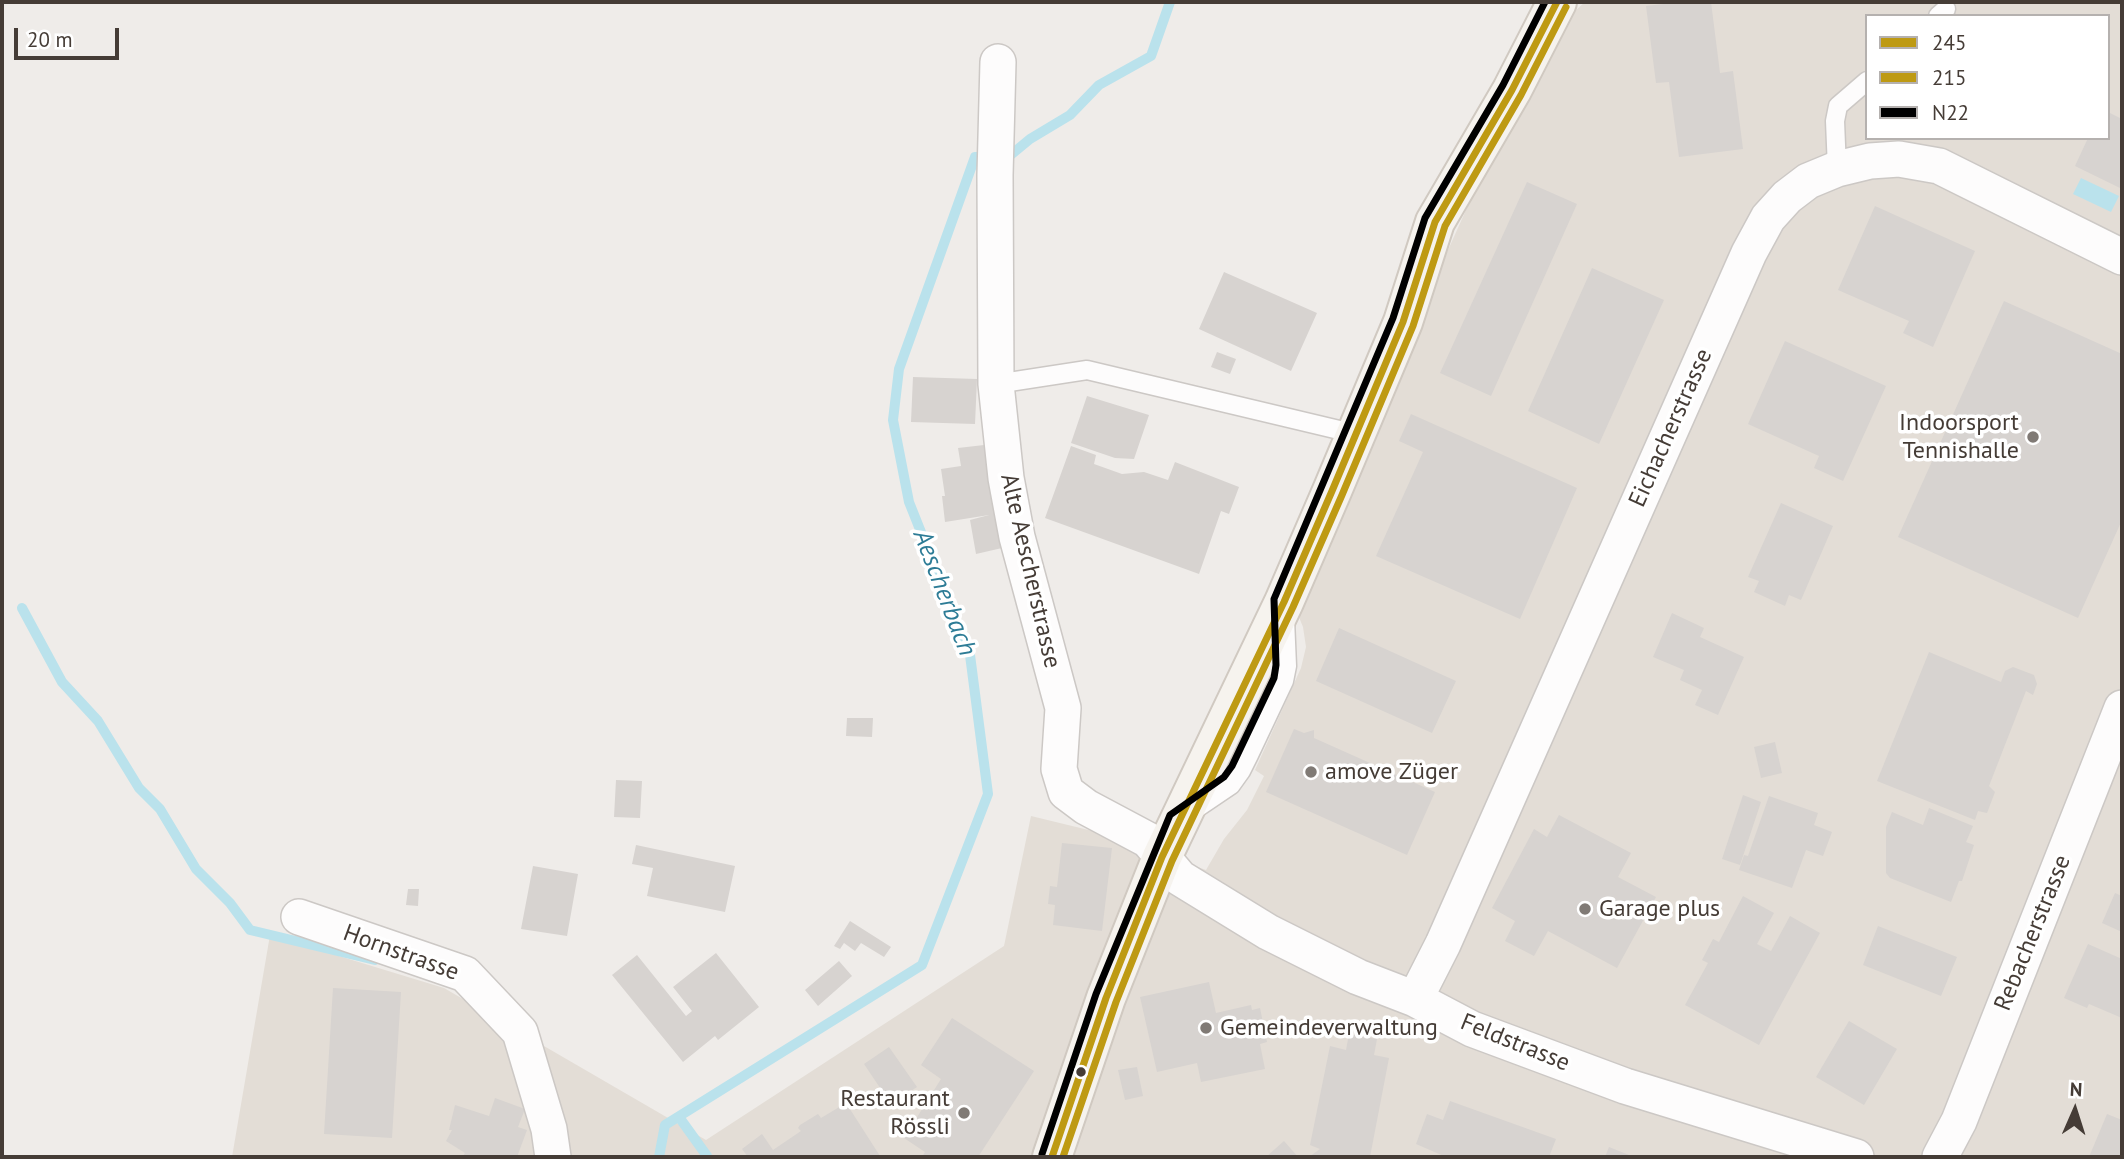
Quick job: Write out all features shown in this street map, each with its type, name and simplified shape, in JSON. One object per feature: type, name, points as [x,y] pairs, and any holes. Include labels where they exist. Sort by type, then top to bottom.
[{"type":"street","points":[[1052,1157],[1106,998],[1162,857],[1284,601],[1356,434],[1403,322],[1435,222],[1512,90],[1557,2]]},
{"type":"street","name":"Alte Aescherstrasse","points":[[998,62],[995,131],[996,384],[1006,478],[1017,537],[1063,708],[1059,769],[1066,792],[1086,807],[1148,840],[1162,857]]},
{"type":"street","name":"Eichacherstrasse","points":[[1415,999],[1443,944],[1749,253],[1768,218],[1787,197],[1808,181],[1837,169],[1870,161],[1899,159],[1939,166],[2122,257]]},
{"type":"street","name":"Rebacherstrasse","points":[[1940,1157],[1959,1121],[2115,748],[2122,708]]},
{"type":"street","name":"Feldstrasse","points":[[1162,857],[1180,878],[1268,932],[1358,977],[1415,999],[1472,1029],[1625,1086],[1856,1157]]},
{"type":"street","name":"Hornstrasse","points":[[299,917],[466,974],[520,1032],[549,1129],[553,1157]]},
{"type":"lane","points":[[1837,169],[1835,121],[1838,106],[1865,83]]},
{"type":"lane","points":[[996,384],[1087,370],[1356,434]]},
{"type":"shaded area","points":[[1585,2],[2122,2],[2122,1157],[232,1157],[270,935],[444,988],[706,1140],[1004,946],[1031,816],[1105,834],[1206,870],[1224,839],[1247,810],[1264,776],[1255,770],[1301,668],[1306,647],[1303,627],[1294,605],[1294,592],[1489,159],[1564,21]]},
{"type":"water","points":[[2081,178],[2119,196],[2111,212],[2073,194]]},
{"type":"building","points":[[1711,2],[1720,73],[1733,71],[1743,149],[1679,157],[1669,82],[1656,83],[1646,6]]},
{"type":"building","points":[[2110,113],[2122,119],[2122,189],[2075,166],[2087,140],[2110,140]]},
{"type":"building","points":[[1527,182],[1577,204],[1491,396],[1440,373]]},
{"type":"building","points":[[1875,206],[1975,251],[1933,347],[1903,333],[1909,321],[1838,290]]},
{"type":"building","points":[[1592,268],[1664,300],[1599,444],[1528,411]]},
{"type":"building","points":[[1224,272],[1317,313],[1291,371],[1199,329]]},
{"type":"building","name":"Indoorsport Tennishalle","points":[[2004,301],[2122,354],[2122,520],[2078,618],[1898,537]]},
{"type":"building","points":[[1785,341],[1886,386],[1843,481],[1814,468],[1819,456],[1748,424]]},
{"type":"building","points":[[1217,352],[1236,359],[1230,374],[1211,367]]},
{"type":"building","points":[[913,377],[977,379],[975,424],[911,422]]},
{"type":"building","points":[[1087,396],[1149,415],[1134,459],[1115,458],[1071,443]]},
{"type":"building","points":[[1411,414],[1577,488],[1520,619],[1376,556],[1423,452],[1399,441]]},
{"type":"building","points":[[984,445],[1002,548],[976,554],[970,520],[989,515],[945,522],[941,469],[961,466],[958,448]]},
{"type":"building","points":[[1071,446],[1096,455],[1094,464],[1122,474],[1144,472],[1168,480],[1175,462],[1239,487],[1229,514],[1221,511],[1199,574],[1045,518]]},
{"type":"building","points":[[1781,503],[1833,526],[1801,600],[1789,595],[1785,606],[1754,592],[1759,581],[1748,577]]},
{"type":"building","points":[[1672,613],[1704,628],[1700,637],[1744,657],[1718,715],[1695,705],[1702,690],[1680,680],[1684,670],[1653,657]]},
{"type":"building","points":[[1339,628],[1456,681],[1432,733],[1316,681]]},
{"type":"building","points":[[1929,652],[2001,682],[2005,671],[2013,667],[2034,675],[2037,684],[2033,695],[2026,691],[1989,786],[1995,792],[1987,813],[1978,811],[1975,820],[1877,781]]},
{"type":"building","points":[[847,718],[873,718],[872,737],[846,736]]},
{"type":"building","points":[[1294,729],[1304,733],[1314,730],[1314,738],[1435,792],[1407,855],[1266,792]]},
{"type":"building","points":[[1775,742],[1782,773],[1761,778],[1754,747]]},
{"type":"building","points":[[616,780],[642,781],[640,818],[614,817]]},
{"type":"building","points":[[1743,795],[1761,802],[1740,865],[1722,859]]},
{"type":"building","points":[[1769,796],[1818,813],[1814,825],[1832,832],[1823,856],[1806,850],[1792,888],[1739,870],[1744,855],[1748,856]]},
{"type":"building","points":[[1929,808],[1973,826],[1966,842],[1974,845],[1962,881],[1959,881],[1951,902],[1890,878],[1886,873],[1886,827],[1892,812],[1923,825]]},
{"type":"building","name":"Garage plus","points":[[1559,815],[1631,853],[1618,877],[1656,897],[1617,968],[1548,931],[1534,956],[1505,941],[1515,921],[1492,908],[1534,829],[1547,837]]},
{"type":"building","points":[[1062,843],[1112,848],[1102,931],[1053,925],[1055,905],[1048,904],[1050,886],[1057,887]]},
{"type":"building","points":[[636,845],[735,866],[725,912],[647,896],[653,868],[632,864]]},
{"type":"building","points":[[533,866],[578,874],[567,936],[521,929]]},
{"type":"building","points":[[408,889],[419,889],[418,906],[406,905]]},
{"type":"building","points":[[2115,893],[2122,896],[2122,932],[2102,923]]},
{"type":"building","points":[[1743,896],[1774,913],[1757,944],[1771,951],[1790,916],[1820,933],[1759,1045],[1685,1005],[1708,963],[1702,960],[1713,939],[1719,942]]},
{"type":"building","points":[[850,921],[891,947],[884,957],[861,943],[855,951],[844,943],[840,949],[834,946]]},
{"type":"building","points":[[1878,926],[1957,957],[1941,996],[1863,965]]},
{"type":"building","points":[[2088,944],[2122,959],[2122,1018],[2089,1004],[2087,1008],[2064,998]]},
{"type":"building","points":[[716,953],[759,1007],[718,1040],[715,1036],[683,1062],[612,975],[637,955],[686,1016],[692,1011],[673,987]]},
{"type":"building","points":[[839,961],[852,976],[818,1006],[805,990]]},
{"type":"building","name":"Gemeindeverwaltung","points":[[1209,982],[1216,1013],[1251,1005],[1252,1010],[1260,1008],[1267,1042],[1260,1044],[1265,1069],[1201,1082],[1197,1063],[1157,1072],[1140,997]]},
{"type":"building","points":[[333,988],[401,992],[392,1138],[324,1134]]},
{"type":"building","name":"Restaurant Rössli","points":[[952,1018],[1034,1071],[978,1157],[922,1157],[925,1152],[904,1138],[941,1079],[921,1065]]},
{"type":"building","points":[[1849,1021],[1897,1049],[1864,1105],[1816,1077]]},
{"type":"building","points":[[1349,1034],[1377,1039],[1374,1055],[1389,1058],[1370,1157],[1309,1157],[1320,1149],[1310,1145],[1330,1046],[1346,1050]]},
{"type":"building","points":[[889,1047],[917,1087],[891,1104],[864,1064]]},
{"type":"building","points":[[1137,1067],[1143,1096],[1125,1100],[1118,1070]]},
{"type":"building","points":[[495,1098],[525,1109],[518,1127],[527,1130],[517,1157],[463,1156],[465,1153],[446,1141],[452,1130],[449,1130],[455,1105],[489,1116]]},
{"type":"building","points":[[1450,1101],[1556,1139],[1549,1157],[1446,1157],[1416,1144],[1427,1114],[1443,1120]]},
{"type":"building","points":[[846,1103],[880,1156],[748,1157],[742,1149],[762,1134],[773,1150],[801,1131],[798,1128],[800,1125],[818,1114],[821,1118]]},
{"type":"building","points":[[2107,1114],[2122,1120],[2122,1157],[2089,1157]]},
{"type":"building","points":[[1284,1141],[1298,1157],[1266,1157]]},
{"type":"building","points":[[1609,1147],[1634,1157],[1605,1157]]},
{"type":"waterway","name":"Aescherbach","points":[[659,1157],[665,1125],[922,965],[988,794],[970,655],[909,502],[893,420],[899,369],[975,157],[1007,158],[1030,139],[1070,115],[1099,85],[1151,56],[1170,2]]},
{"type":"waterway","points":[[22,608],[62,682],[98,721],[139,788],[160,809],[196,869],[230,903],[250,930],[375,960]]},
{"type":"waterway","points":[[679,1117],[707,1156]]},
{"type":"transit line","name":"N22","points":[[1042,1154],[1096,994],[1170,815],[1224,777],[1232,766],[1274,678],[1274,599],[1393,318],[1425,218],[1503,85],[1545,2]]},
{"type":"transit line","name":"245","points":[[1052,1157],[1106,998],[1162,857],[1284,602],[1332,491],[1403,322],[1435,222],[1512,90],[1557,2]]},
{"type":"transit line","name":"215","points":[[1063,1157],[1116,1002],[1172,861],[1293,607],[1342,495],[1413,326],[1445,226],[1521,95],[1566,7]]},
{"type":"place","name":"Indoorsport Tennishalle","points":[[2033,437]]},
{"type":"place","name":"amove Züger","points":[[1311,772]]},
{"type":"place","name":"Garage plus","points":[[1585,909]]},
{"type":"place","name":"Gemeindeverwaltung","points":[[1206,1028]]},
{"type":"place","name":"Restaurant Rössli","points":[[964,1113]]}]
